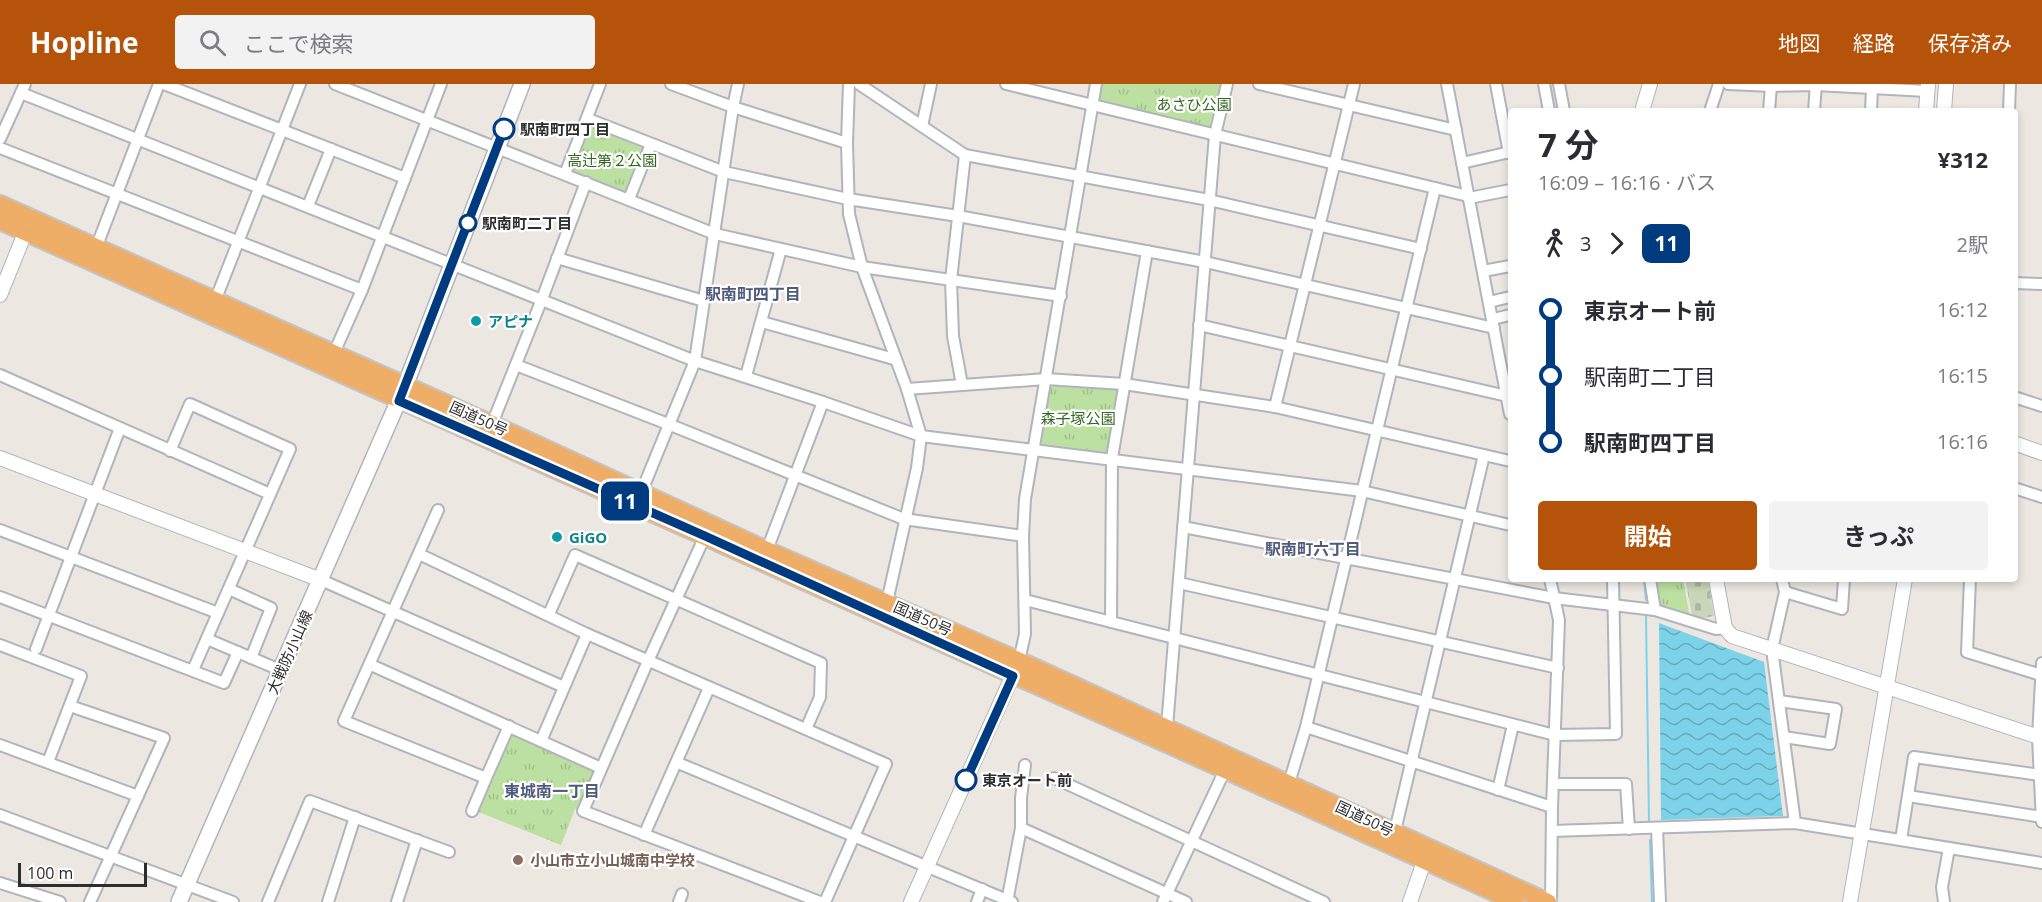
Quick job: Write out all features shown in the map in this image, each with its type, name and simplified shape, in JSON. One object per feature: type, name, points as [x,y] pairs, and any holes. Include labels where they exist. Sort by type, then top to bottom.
[{"type":"highway","name":"国道50号","points":[[0,204],[28,225],[402,393],[705,536],[1016,668],[1167,728],[1395,831],[1427,854],[1515,902]]},
{"type":"highway","name":"国道50号","points":[[0,221],[28,225],[96,248],[334,353],[402,393],[492,424],[767,550],[887,602],[1225,770],[1427,854],[1550,902]]},
{"type":"main road","name":"大戦防小山線","points":[[179,902],[402,393],[522,84]]},
{"type":"street","points":[[96,248],[159,84]]},
{"type":"street","points":[[164,84],[405,178]]},
{"type":"street","points":[[215,301],[300,84]]},
{"type":"street","points":[[334,84],[353,87],[427,120],[715,234],[862,267],[1061,296]]},
{"type":"street","points":[[334,353],[362,290],[441,84]]},
{"type":"street","points":[[565,174],[600,84]]},
{"type":"street","points":[[672,84],[733,107],[848,143]]},
{"type":"street","points":[[641,493],[695,361],[738,84]]},
{"type":"street","points":[[849,84],[849,214],[862,267],[907,389],[921,436],[917,468],[887,602]]},
{"type":"street","points":[[858,84],[965,155],[1209,200],[1421,249]]},
{"type":"street","points":[[922,126],[932,84]]},
{"type":"street","points":[[1007,84],[1468,197],[1508,190]]},
{"type":"street","points":[[1054,96],[1056,84]]},
{"type":"street","points":[[911,902],[1016,668],[1025,634],[1023,536],[1025,499],[1096,84]]},
{"type":"street","points":[[1167,728],[1215,135],[1227,84]]},
{"type":"street","points":[[1259,84],[1456,130]]},
{"type":"street","points":[[1275,407],[1354,84]]},
{"type":"street","points":[[1447,84],[1508,402]]},
{"type":"street","points":[[1496,84],[1508,143]]},
{"type":"street","points":[[1544,84],[1548,108]]},
{"type":"street","points":[[1643,108],[1650,84]]},
{"type":"street","points":[[1711,108],[1719,84]]},
{"type":"street","points":[[1728,84],[1927,88],[1926,108]]},
{"type":"street","points":[[1944,108],[1946,84]]},
{"type":"street","points":[[2009,108],[2010,84]]},
{"type":"street","points":[[1563,85],[1564,108]]},
{"type":"street","points":[[1815,108],[1816,85]]},
{"type":"street","points":[[1769,108],[1771,86]]},
{"type":"street","points":[[0,139],[23,88],[137,139],[695,361],[746,376],[921,436],[1033,448],[1362,491],[1508,524]]},
{"type":"street","points":[[1870,108],[1872,88]]},
{"type":"street","points":[[588,119],[724,172],[848,199],[1071,236],[1205,262],[1406,307],[1493,323],[1508,316]]},
{"type":"street","points":[[629,199],[651,144]]},
{"type":"street","points":[[0,148],[362,290]]},
{"type":"street","points":[[308,206],[332,149]]},
{"type":"street","points":[[1462,163],[1508,153]]},
{"type":"street","points":[[962,385],[953,336],[951,280],[965,155]]},
{"type":"street","points":[[492,424],[586,182]]},
{"type":"street","points":[[1289,783],[1306,727],[1435,188]]},
{"type":"street","points":[[0,295],[28,225]]},
{"type":"street","points":[[746,376],[781,249]]},
{"type":"street","points":[[1111,622],[1112,458],[1147,251]]},
{"type":"street","points":[[557,258],[704,301]]},
{"type":"street","points":[[1483,271],[1508,266]]},
{"type":"street","points":[[2018,283],[2042,284]]},
{"type":"street","points":[[1489,302],[1508,297]]},
{"type":"street","points":[[762,322],[894,358]]},
{"type":"street","points":[[1199,325],[1507,396]]},
{"type":"street","points":[[516,365],[904,519],[1023,536]]},
{"type":"street","points":[[0,375],[270,494]]},
{"type":"street","points":[[907,389],[1046,380],[1124,384],[1275,407],[1508,461]]},
{"type":"street","points":[[2018,398],[2042,406]]},
{"type":"street","points":[[767,550],[823,402]]},
{"type":"street","points":[[170,451],[189,404],[290,449],[194,670]]},
{"type":"street","points":[[36,650],[120,428]]},
{"type":"street","points":[[2018,444],[2042,453]]},
{"type":"street","points":[[1395,831],[1484,455]]},
{"type":"street","points":[[0,458],[321,580],[564,687]]},
{"type":"street","points":[[2018,489],[2042,497]]},
{"type":"street","points":[[438,510],[344,722],[486,778]]},
{"type":"street","points":[[1183,527],[1554,598],[1655,610],[1716,629],[1725,628]]},
{"type":"street","points":[[0,530],[218,613]]},
{"type":"street","points":[[705,536],[583,811],[820,902]]},
{"type":"street","points":[[418,554],[549,614],[587,634],[886,764],[825,902]]},
{"type":"street","points":[[549,614],[575,555],[821,663],[820,697],[806,729]]},
{"type":"street","points":[[1550,902],[1559,620],[1551,582]]},
{"type":"street","points":[[1025,600],[1174,640],[1555,735],[1616,734],[1613,582]]},
{"type":"street","points":[[1650,582],[1655,610]]},
{"type":"street","points":[[1717,582],[1725,628],[1732,636],[2040,738]]},
{"type":"street","points":[[1783,582],[1785,592],[1772,649],[1795,823]]},
{"type":"street","points":[[1785,592],[1842,609],[1845,582]]},
{"type":"street","points":[[1851,902],[1905,582]]},
{"type":"street","points":[[1970,582],[1967,652],[2041,675]]},
{"type":"street","points":[[1179,583],[1557,668]]},
{"type":"street","points":[[229,589],[271,608],[251,658]]},
{"type":"street","points":[[0,597],[224,683],[238,652]]},
{"type":"street","points":[[541,741],[587,634]]},
{"type":"street","points":[[207,639],[280,670]]},
{"type":"street","points":[[0,645],[81,676],[48,762]]},
{"type":"street","points":[[2042,663],[2040,738],[2042,822]]},
{"type":"street","points":[[371,664],[601,768]]},
{"type":"street","points":[[644,835],[678,763],[709,688]]},
{"type":"street","points":[[1779,701],[1836,709],[1830,744],[1784,737]]},
{"type":"street","points":[[70,706],[164,738],[90,902]]},
{"type":"street","points":[[1498,790],[1513,725]]},
{"type":"street","points":[[472,811],[509,726]]},
{"type":"street","points":[[1306,727],[1552,807]]},
{"type":"street","points":[[0,745],[138,796]]},
{"type":"street","points":[[1901,840],[1914,757],[2040,775]]},
{"type":"street","points":[[678,763],[1009,901],[1021,828],[1021,798],[1025,765]]},
{"type":"street","points":[[1165,898],[1225,770]]},
{"type":"street","points":[[1054,778],[1324,902]]},
{"type":"street","points":[[1553,784],[1626,784],[1629,829]]},
{"type":"street","points":[[1908,796],[2042,817]]},
{"type":"street","points":[[268,902],[310,801],[449,852]]},
{"type":"street","points":[[0,815],[233,902]]},
{"type":"street","points":[[328,902],[355,818]]},
{"type":"street","points":[[1552,831],[1795,823],[2042,863]]},
{"type":"street","points":[[1021,828],[1165,898],[1186,902]]},
{"type":"street","points":[[1657,828],[1660,902]]},
{"type":"street","points":[[396,902],[417,840]]},
{"type":"street","points":[[1944,902],[1942,887],[1949,848]]},
{"type":"street","points":[[1410,902],[1427,854]]},
{"type":"street","points":[[0,883],[60,902]]},
{"type":"street","points":[[977,902],[982,890]]},
{"type":"green space","name":"あさひ公園","points":[[1102,84],[1223,84],[1213,125],[1208,129],[1102,103],[1100,97]]},
{"type":"green space","name":"高辻第２公園","points":[[588,121],[649,144],[628,197],[567,173]]},
{"type":"green space","name":"森子塚公園","points":[[1055,384],[1119,390],[1110,452],[1107,454],[1045,446],[1040,441],[1050,388]]},
{"type":"green space","points":[[1656,582],[1684,582],[1690,618],[1660,608]]},
{"type":"green space","points":[[1686,582],[1708,582],[1714,616],[1693,620]]},
{"type":"green space","points":[[510,732],[596,770],[580,807],[575,809],[561,845],[476,811]]},
{"type":"water","points":[[1659,623],[1764,662],[1783,816],[1661,820]]},
{"type":"waterway","points":[[1550,84],[1554,108]]},
{"type":"waterway","points":[[1644,582],[1646,600]]},
{"type":"waterway","points":[[1646,616],[1649,822]]},
{"type":"waterway","points":[[1650,840],[1652,902]]},
{"type":"bus line","name":"11","points":[[504,129],[399,401],[705,536],[1013,676],[966,780]]},
{"type":"place","name":"駅南町四丁目","points":[[504,129]]},
{"type":"place","name":"駅南町二丁目","points":[[468,223]]},
{"type":"place","name":"アピナ","points":[[476,321]]},
{"type":"place","name":"GiGO","points":[[557,537]]},
{"type":"place","name":"東京オート前","points":[[966,780]]},
{"type":"place","name":"小山市立小山城南中学校","points":[[518,860]]},
{"type":"district","name":"駅南町四丁目","points":[[753,294]]},
{"type":"district","name":"駅南町六丁目","points":[[1313,549]]},
{"type":"district","name":"東城南一丁目","points":[[552,791]]}]
